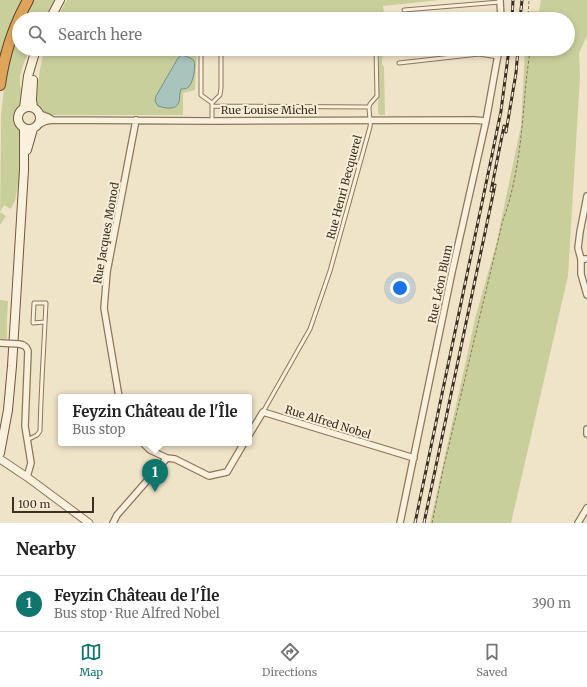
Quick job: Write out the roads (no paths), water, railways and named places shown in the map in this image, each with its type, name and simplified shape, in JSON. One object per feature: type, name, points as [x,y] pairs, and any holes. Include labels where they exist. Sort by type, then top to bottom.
[{"type":"highway","points":[[22,12],[28,0]]},
{"type":"highway","points":[[0,85],[3,65],[12,34]]},
{"type":"main road","points":[[54,12],[60,0]]},
{"type":"main road","points":[[24,108],[28,76],[34,56]]},
{"type":"main road","points":[[33,107],[32,82],[38,56]]},
{"type":"main road","points":[[29,106],[33,107],[38,110],[40,114],[40,124],[37,127],[28,129],[20,125],[18,115],[24,108],[29,106]]},
{"type":"main road","points":[[0,453],[8,410],[12,366],[24,170],[28,129]]},
{"type":"street","points":[[500,1],[501,12]]},
{"type":"street","name":"Rue Léon Blum","points":[[400,523],[452,272],[486,121],[498,57]]},
{"type":"street","name":"Rue Louise Michel","points":[[40,114],[53,120]]},
{"type":"street","name":"Rue Louise Michel","points":[[40,124],[53,120],[486,121]]},
{"type":"street","name":"Rue Jacques Monod","points":[[118,394],[104,308],[107,272],[136,120]]},
{"type":"street","points":[[587,196],[578,248],[584,259],[581,274],[587,296]]},
{"type":"street","points":[[0,343],[24,345],[28,351],[25,426],[31,463],[27,477]]},
{"type":"street","points":[[252,430],[262,412]]},
{"type":"street","name":"Rue Alfred Nobel","points":[[262,412],[414,458]]},
{"type":"street","points":[[587,429],[587,434]]},
{"type":"street","points":[[146,446],[150,450],[167,458],[175,459],[209,476],[226,472],[242,446]]},
{"type":"street","points":[[113,523],[117,515],[167,458]]},
{"type":"street","points":[[0,459],[89,523]]},
{"type":"street","points":[[578,523],[587,508]]},
{"type":"lane","points":[[404,10],[500,1]]},
{"type":"lane","points":[[201,56],[201,95],[212,104],[369,107],[377,96],[376,56]]},
{"type":"lane","points":[[212,121],[212,104],[220,95],[222,56]]},
{"type":"lane","points":[[399,63],[461,56]]},
{"type":"lane","points":[[492,56],[498,57]]},
{"type":"lane","name":"Rue Henri Becquerel","points":[[262,412],[310,329],[330,271],[370,127],[371,122],[369,107]]},
{"type":"lane","points":[[27,440],[37,435],[40,431],[46,303],[34,303],[33,323],[45,322]]},
{"type":"water","points":[[185,56],[194,61],[195,64],[191,84],[186,88],[181,89],[178,105],[175,107],[170,108],[158,106],[155,101],[156,96],[178,58]]},
{"type":"railway","points":[[512,12],[513,0]]},
{"type":"railway","points":[[521,12],[522,0]]},
{"type":"railway","points":[[415,523],[501,111],[508,56]]},
{"type":"railway","points":[[506,132],[517,56]]},
{"type":"railway","points":[[491,191],[504,126]]},
{"type":"railway","points":[[424,523],[495,185]]},
{"type":"place","name":"Feyzin Château de l'Île","points":[[155,492]]}]
